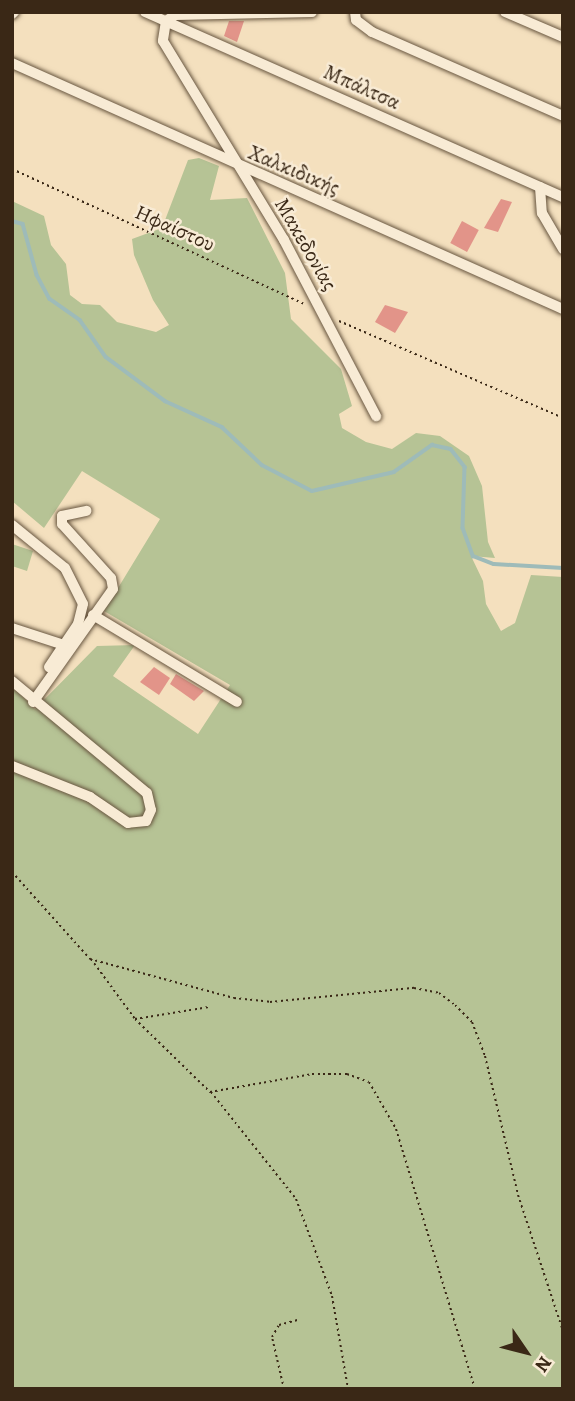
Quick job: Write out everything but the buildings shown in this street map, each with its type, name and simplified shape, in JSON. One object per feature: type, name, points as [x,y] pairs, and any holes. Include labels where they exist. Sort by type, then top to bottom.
[{"type":"street","name":"Μπάλτσα","points":[[145,12],[563,197]]},
{"type":"street","points":[[166,21],[175,15],[309,12]]},
{"type":"street","points":[[355,12],[356,19],[372,32],[563,116]]},
{"type":"street","points":[[505,12],[563,37]]},
{"type":"street","name":"Μακεδονίας","points":[[166,21],[163,41],[326,315],[347,366],[376,416]]},
{"type":"street","name":"Χαλκιδικής","points":[[12,63],[237,167],[563,309]]},
{"type":"street","points":[[540,187],[542,212],[563,249]]},
{"type":"street","points":[[33,702],[113,583],[62,524],[62,516],[86,511]]},
{"type":"street","points":[[12,525],[46,550],[80,592],[83,604],[78,624],[49,667]]},
{"type":"street","points":[[93,615],[237,702]]},
{"type":"street","points":[[12,628],[64,645]]},
{"type":"street","points":[[12,681],[33,702],[147,793],[151,810],[146,821],[128,823],[90,797],[12,766]]},
{"type":"path","name":"Ηφαίστου","points":[[12,169],[326,315],[563,418]]},
{"type":"path","points":[[12,872],[90,959],[135,1019],[211,1092],[296,1199],[332,1296],[348,1389]]},
{"type":"path","points":[[90,959],[188,987],[270,1002],[414,988],[439,993],[472,1022],[485,1056],[518,1195],[563,1331]]},
{"type":"path","points":[[135,1019],[209,1007]]},
{"type":"path","points":[[211,1092],[312,1074],[347,1074],[369,1082],[396,1129],[475,1389]]},
{"type":"path","points":[[284,1389],[272,1338],[279,1325],[298,1320]]},
{"type":"green space","points":[[199,158],[219,166],[210,200],[247,198],[285,273],[291,319],[341,369],[352,406],[339,414],[342,428],[366,442],[392,449],[416,433],[440,436],[469,456],[482,486],[488,542],[495,558],[471,556],[483,581],[486,604],[501,631],[515,623],[531,575],[563,577],[563,1389],[12,1389],[12,686],[35,709],[97,646],[135,645],[113,676],[198,734],[230,685],[104,611],[160,519],[82,471],[44,528],[12,501],[12,201],[44,216],[51,245],[66,264],[70,295],[82,304],[100,305],[117,322],[156,332],[169,325],[153,300],[134,255],[132,239],[162,228],[188,160]]},
{"type":"green space","points":[[12,544],[33,551],[27,571],[12,566]]},
{"type":"waterway","points":[[12,221],[23,224],[37,275],[50,299],[80,320],[106,357],[165,401],[222,427],[262,465],[312,491],[394,472],[432,445],[451,449],[465,467],[463,528],[473,556],[494,564],[563,568]]}]
